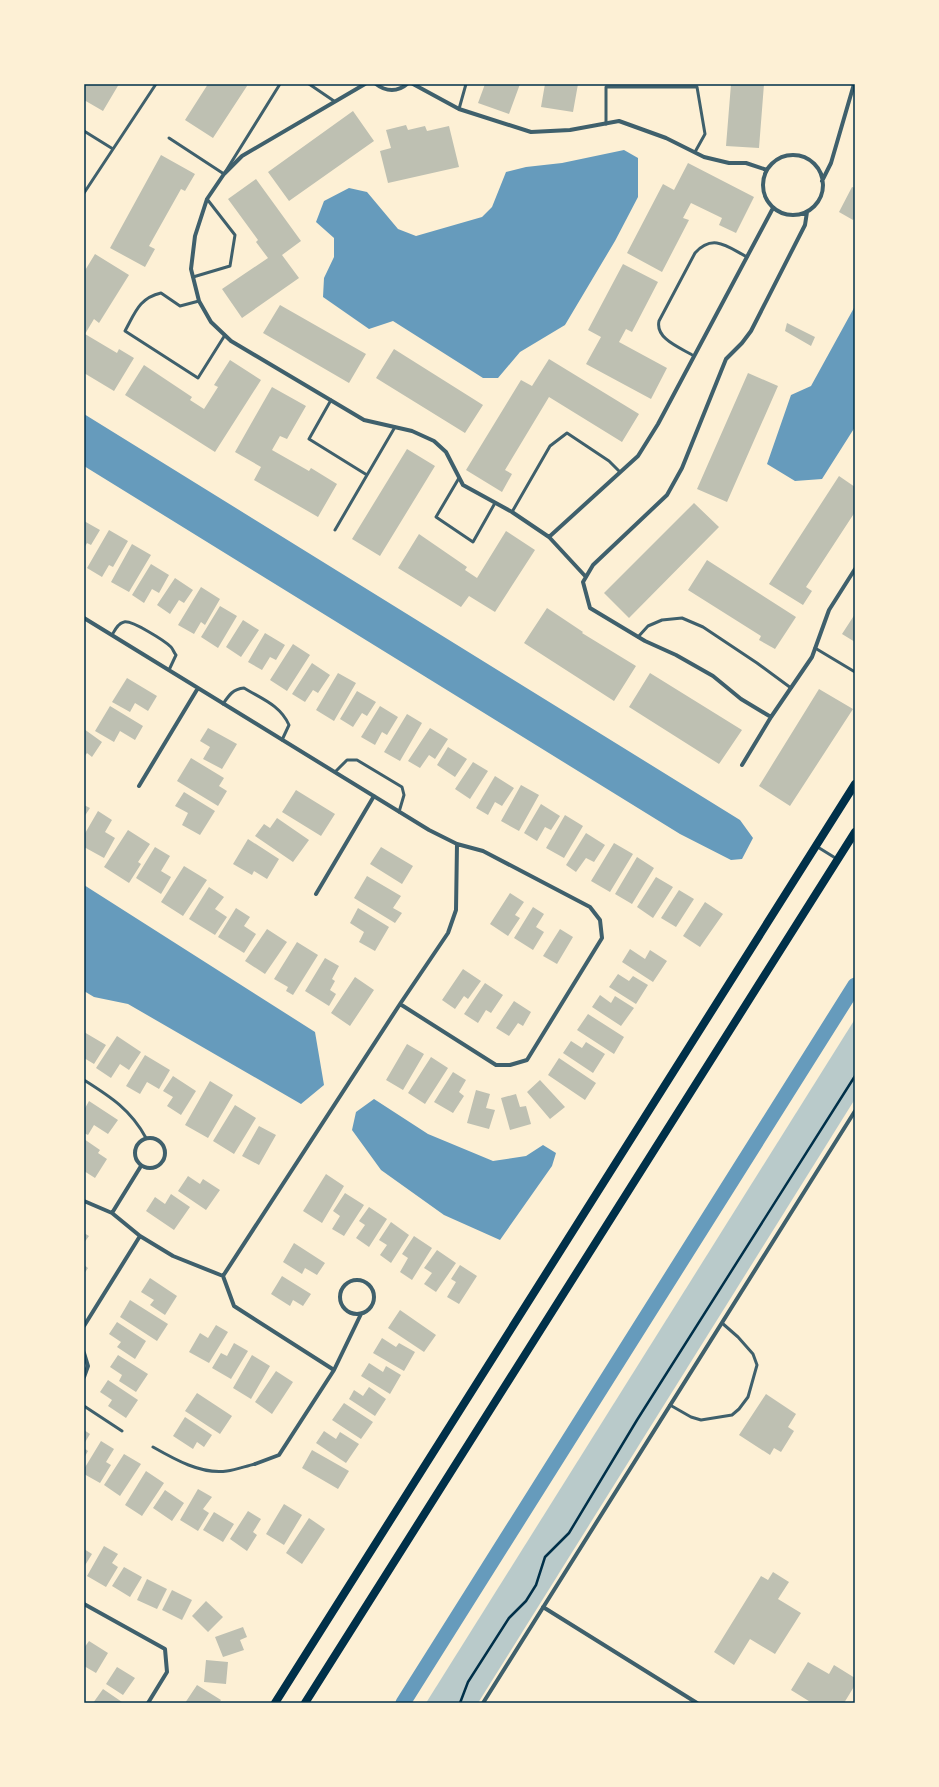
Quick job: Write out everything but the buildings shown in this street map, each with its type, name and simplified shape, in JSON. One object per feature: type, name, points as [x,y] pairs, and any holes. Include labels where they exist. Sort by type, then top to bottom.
[{"type":"main road","points":[[275,1703],[855,784]]},
{"type":"main road","points":[[305,1703],[855,832]]},
{"type":"street","points":[[366,84],[334,101],[242,156],[224,174],[207,199],[195,236],[192,269],[199,301],[211,322],[231,341],[364,420],[412,431],[434,441],[446,452],[463,485],[512,512],[549,537],[586,577]]},
{"type":"street","points":[[376,84],[388,90],[404,87],[407,84]]},
{"type":"street","points":[[413,84],[459,109],[531,132],[570,130],[619,121],[666,138],[718,161],[729,163],[746,163],[767,170]]},
{"type":"street","points":[[822,181],[831,163],[854,84]]},
{"type":"street","points":[[789,156],[798,156],[814,165],[820,172],[822,181],[820,199],[807,212],[798,215],[781,213],[773,208],[768,203],[763,190],[764,176],[767,170],[780,158],[789,156]]},
{"type":"street","points":[[549,537],[638,456],[658,424],[773,208]]},
{"type":"street","points":[[771,717],[741,699],[712,676],[676,655],[638,637],[590,608],[583,582],[593,565],[667,495],[682,468],[726,359],[742,343],[751,330],[805,225],[807,212]]},
{"type":"street","points":[[742,765],[771,717],[812,657],[829,610],[855,569]]},
{"type":"street","points":[[84,618],[429,830],[457,844],[483,851],[590,907],[600,920],[602,938],[527,1060],[510,1065],[496,1065],[400,1004]]},
{"type":"street","points":[[139,786],[198,688]]},
{"type":"street","points":[[316,894],[374,796]]},
{"type":"street","points":[[223,1276],[448,933],[456,910],[457,844]]},
{"type":"street","points":[[483,1703],[855,1111]]},
{"type":"street","points":[[146,1138],[157,1140],[164,1147],[164,1158],[162,1163],[149,1169],[142,1166],[137,1161],[134,1152],[138,1143],[146,1138]]},
{"type":"street","points":[[112,1213],[142,1166]]},
{"type":"street","points":[[84,1201],[112,1213],[140,1236],[173,1256],[223,1276],[234,1306],[334,1370]]},
{"type":"street","points":[[84,1326],[140,1236]]},
{"type":"street","points":[[254,1464],[279,1455],[334,1370],[361,1314],[370,1308],[373,1303],[374,1293],[368,1284],[353,1281],[344,1288],[341,1299],[345,1309],[350,1312],[361,1314]]},
{"type":"street","points":[[84,1353],[88,1366],[84,1377]]},
{"type":"street","points":[[84,1604],[165,1649],[167,1672],[148,1703]]},
{"type":"street","points":[[543,1607],[698,1703]]},
{"type":"lane","points":[[84,193],[156,84]]},
{"type":"lane","points":[[168,138],[224,174],[280,84]]},
{"type":"lane","points":[[308,84],[334,101]]},
{"type":"lane","points":[[459,109],[466,84]]},
{"type":"lane","points":[[606,124],[606,85],[697,86],[705,134],[695,152]]},
{"type":"lane","points":[[84,131],[113,149]]},
{"type":"lane","points":[[193,277],[230,266],[235,235],[207,199]]},
{"type":"lane","points":[[694,356],[666,339],[660,333],[658,327],[659,321],[695,253],[701,247],[712,242],[720,243],[747,257]]},
{"type":"lane","points":[[199,301],[180,306],[160,293],[151,296],[142,301],[125,331],[198,378],[224,334]]},
{"type":"lane","points":[[331,400],[309,439],[367,475]]},
{"type":"lane","points":[[335,530],[395,427]]},
{"type":"lane","points":[[512,512],[550,446],[567,434],[609,461],[620,472]]},
{"type":"lane","points":[[459,478],[436,517],[473,542],[495,503]]},
{"type":"lane","points":[[638,637],[648,626],[662,620],[682,618],[703,627],[791,688]]},
{"type":"lane","points":[[112,635],[119,624],[125,621],[133,623],[164,642],[171,647],[176,655],[169,670]]},
{"type":"lane","points":[[815,648],[855,672]]},
{"type":"lane","points":[[223,704],[231,693],[238,688],[244,688],[279,709],[285,716],[289,725],[282,740]]},
{"type":"lane","points":[[335,772],[347,760],[357,760],[402,787],[404,795],[399,812]]},
{"type":"lane","points":[[816,846],[838,859]]},
{"type":"lane","points":[[84,1080],[129,1112],[139,1125],[146,1138]]},
{"type":"lane","points":[[670,1405],[691,1417],[701,1420],[732,1415],[739,1409],[748,1397],[757,1365],[753,1354],[738,1337],[722,1323]]},
{"type":"lane","points":[[84,1406],[122,1430]]},
{"type":"lane","points":[[153,1447],[170,1457],[203,1469],[227,1471],[254,1464]]},
{"type":"path","points":[[460,1703],[468,1682],[505,1624],[526,1601],[536,1585],[545,1557],[569,1533],[641,1413],[855,1076]]},
{"type":"shaded area","points":[[855,1019],[855,1099],[478,1703],[426,1703]]},
{"type":"water","points":[[624,150],[638,158],[638,197],[615,241],[565,325],[520,352],[498,378],[483,378],[393,321],[369,329],[323,297],[324,278],[334,257],[334,238],[316,222],[324,201],[349,188],[367,192],[398,229],[416,236],[482,217],[492,207],[506,172],[526,167],[562,163]]},
{"type":"water","points":[[855,306],[855,427],[822,479],[795,481],[767,464],[791,395],[811,386]]},
{"type":"water","points":[[84,414],[740,820],[753,838],[742,859],[731,860],[680,834],[84,466]]},
{"type":"water","points":[[84,885],[315,1032],[324,1085],[301,1104],[128,1004],[94,997],[84,991]]},
{"type":"water","points":[[374,1099],[428,1134],[493,1161],[526,1156],[543,1145],[556,1153],[552,1166],[500,1240],[444,1215],[381,1170],[352,1130],[356,1112]]},
{"type":"waterway","points":[[403,1703],[855,985]]}]
